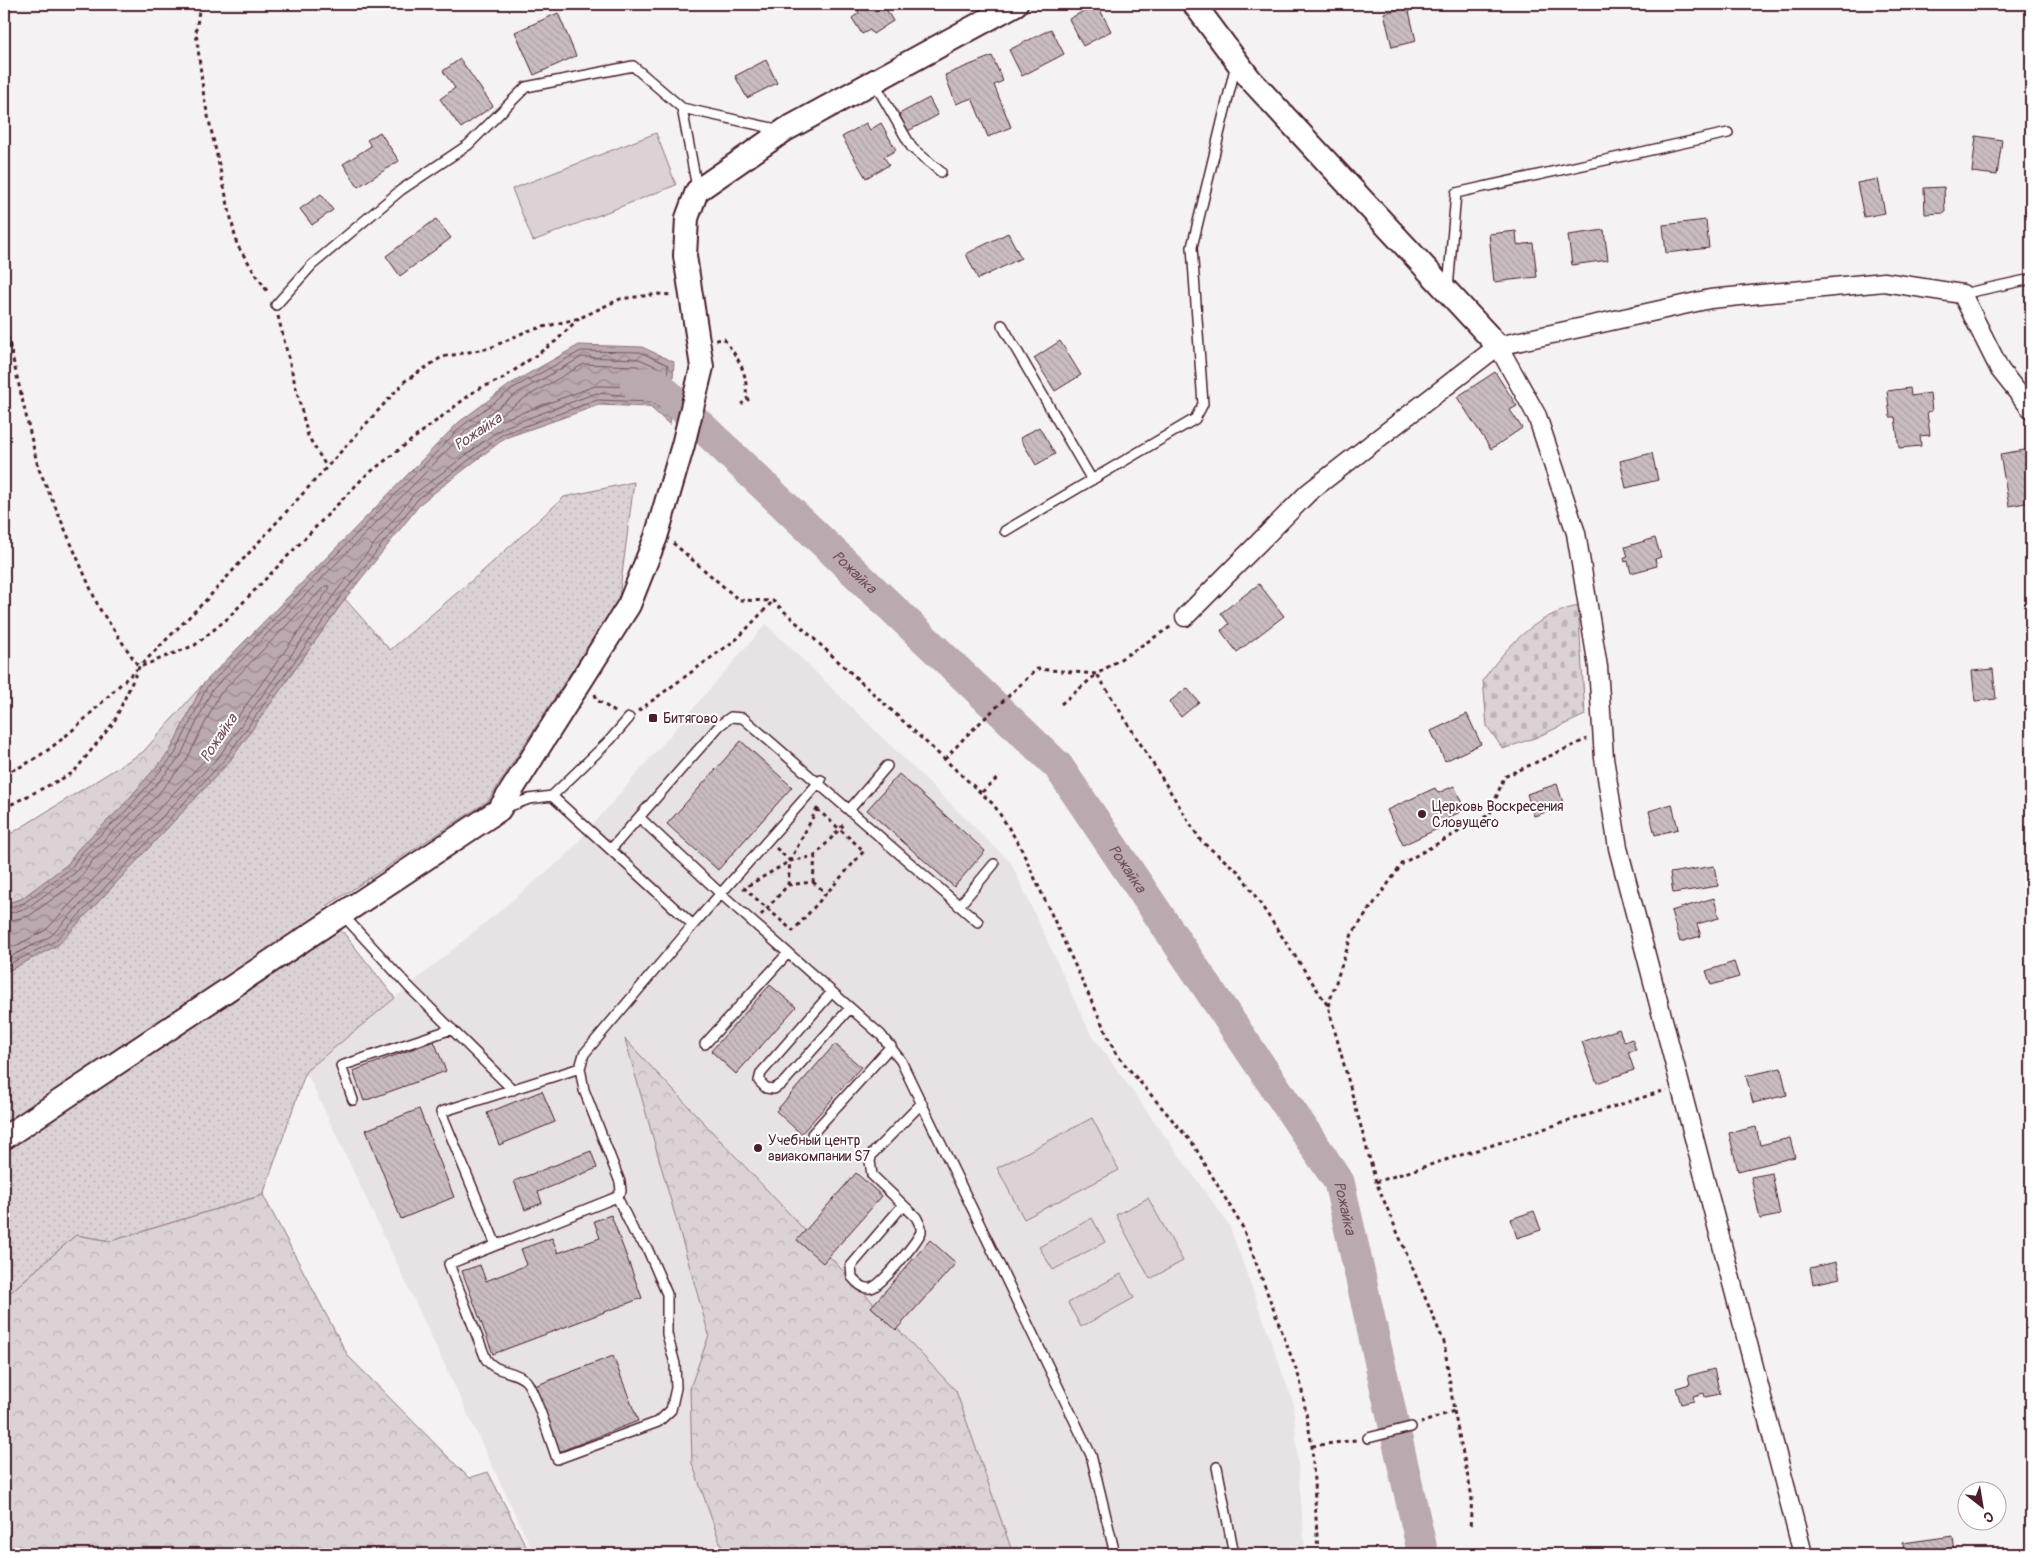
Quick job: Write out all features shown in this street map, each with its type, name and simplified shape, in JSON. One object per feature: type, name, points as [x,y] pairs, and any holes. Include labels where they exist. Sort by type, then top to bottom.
[{"type":"street","points":[[4,1138],[499,810],[630,605],[656,537],[683,445],[702,367],[684,256],[687,218],[697,191],[785,130],[1016,4]]},
{"type":"street","points":[[1194,4],[1250,80],[1498,346],[1537,416],[1576,533],[1598,667],[1603,732],[1618,848],[1803,1554]]},
{"type":"street","points":[[1185,617],[1310,492],[1498,346],[1710,299],[1884,282],[1962,294],[2000,370],[2031,409]]},
{"type":"lane","points":[[1005,531],[1195,419],[1203,404],[1192,247],[1236,61]]},
{"type":"lane","points":[[276,305],[312,265],[401,190],[468,145],[526,88],[633,66],[682,108],[785,130]]},
{"type":"lane","points":[[874,82],[912,148],[941,172]]},
{"type":"lane","points":[[682,108],[697,191]]},
{"type":"lane","points":[[1448,292],[1456,193],[1728,132]]},
{"type":"lane","points":[[1962,294],[2031,279]]},
{"type":"lane","points":[[1002,325],[1092,480]]},
{"type":"lane","points":[[611,849],[720,725],[731,717],[744,718],[820,782],[851,812],[978,922]]},
{"type":"lane","points":[[499,810],[529,799],[552,796],[610,740],[628,718]]},
{"type":"lane","points":[[851,812],[887,766]]},
{"type":"lane","points":[[617,1197],[634,1232],[648,1248],[667,1294],[668,1334],[675,1364],[676,1388],[671,1410],[658,1422],[557,1459],[529,1384],[517,1376],[495,1368],[486,1359],[449,1264],[617,1197],[621,1191],[620,1182],[584,1090],[580,1068],[584,1054],[693,925],[820,782]]},
{"type":"lane","points":[[552,796],[693,925]]},
{"type":"lane","points":[[639,817],[721,894],[891,1046],[922,1103],[1091,1455],[1114,1554]]},
{"type":"lane","points":[[959,906],[994,864]]},
{"type":"lane","points":[[342,914],[409,987],[513,1090]]},
{"type":"lane","points":[[705,1044],[788,953]]},
{"type":"lane","points":[[832,992],[764,1069],[759,1078],[762,1084],[769,1089],[774,1089],[783,1083],[850,1008]]},
{"type":"lane","points":[[353,1100],[341,1066],[452,1029]]},
{"type":"lane","points":[[812,1134],[891,1046]]},
{"type":"lane","points":[[496,1245],[441,1112],[580,1068]]},
{"type":"lane","points":[[903,1205],[851,1266],[852,1276],[862,1287],[871,1288],[880,1282],[918,1238],[921,1227],[919,1221],[903,1205],[872,1175],[870,1161],[872,1154],[922,1103]]},
{"type":"lane","points":[[1368,1438],[1411,1427]]},
{"type":"lane","points":[[1217,1467],[1234,1554]]},
{"type":"path","points":[[200,4],[196,32],[204,98],[237,245],[276,305],[308,436],[326,466]]},
{"type":"path","points":[[4,773],[20,769],[53,747],[139,667],[208,598],[405,381],[442,357],[490,348],[527,330],[580,318],[620,299],[660,294],[691,296]]},
{"type":"path","points":[[4,808],[73,773],[114,722],[139,667],[195,645],[241,605],[364,477],[476,390],[502,379],[556,341],[580,318]]},
{"type":"path","points":[[4,322],[38,467],[99,608],[139,667]]},
{"type":"path","points":[[698,341],[724,339],[739,361],[746,385],[745,395],[748,400],[741,404]]},
{"type":"path","points":[[656,537],[674,544],[739,600],[773,601],[994,805],[1019,844],[1116,1054],[1193,1144],[1243,1228],[1300,1380],[1312,1446],[1318,1554]]},
{"type":"path","points":[[586,674],[597,700],[610,710],[628,718],[738,638],[773,601]]},
{"type":"path","points":[[1061,704],[1098,674],[1185,617]]},
{"type":"path","points":[[945,759],[966,736],[1037,669],[1098,674]]},
{"type":"path","points":[[1098,674],[1201,841],[1240,873],[1328,1006],[1376,1182],[1444,1342],[1454,1411],[1472,1497],[1470,1528]]},
{"type":"path","points":[[1328,1006],[1352,934],[1403,863],[1490,814],[1504,777],[1603,732]]},
{"type":"path","points":[[982,792],[1000,776]]},
{"type":"path","points":[[754,923],[767,909],[788,885],[790,861],[817,809],[840,829],[864,851],[793,931],[767,909],[744,888],[790,861],[815,856],[840,829],[851,812]]},
{"type":"path","points":[[768,841],[790,861]]},
{"type":"path","points":[[813,882],[815,856]]},
{"type":"path","points":[[788,885],[813,882],[826,893]]},
{"type":"path","points":[[1376,1182],[1680,1086]]},
{"type":"path","points":[[1411,1427],[1454,1411]]},
{"type":"path","points":[[1312,1446],[1368,1438]]},
{"type":"shaded area","name":"Учебный центр авиакомпании S7","points":[[766,624],[1011,863],[1089,1031],[1229,1225],[1293,1402],[1305,1554],[534,1554],[306,1071],[566,856]]},
{"type":"green space","points":[[656,133],[676,185],[533,241],[512,189]]},
{"type":"green space","points":[[634,482],[619,598],[488,801],[324,908],[395,998],[306,1071],[263,1195],[111,1241],[76,1235],[4,1298],[4,973],[58,945],[229,762],[345,599],[390,650],[484,570],[564,497]]},
{"type":"green space","points":[[1578,606],[1585,715],[1537,737],[1503,749],[1487,726],[1483,680],[1512,644],[1535,624],[1563,610]]},
{"type":"green space","points":[[203,684],[170,751],[121,808],[78,849],[68,864],[21,899],[4,904],[4,838],[143,752]]},
{"type":"green space","points":[[625,1039],[956,1391],[1013,1554],[724,1554],[692,1463],[690,1388],[709,1335]]},
{"type":"green space","points":[[1092,1118],[1119,1170],[1024,1219],[997,1168]]},
{"type":"green space","points":[[263,1195],[348,1356],[469,1478],[488,1472],[530,1554],[4,1554],[4,1298],[76,1235],[111,1241]]},
{"type":"green space","points":[[1148,1198],[1183,1261],[1150,1279],[1116,1215]]},
{"type":"green space","points":[[1092,1218],[1105,1242],[1053,1270],[1039,1247]]},
{"type":"green space","points":[[1121,1274],[1134,1298],[1081,1327],[1068,1303]]},
{"type":"water","points":[[579,345],[642,347],[674,362],[670,425],[650,407],[599,405],[505,438],[421,503],[345,599],[229,762],[58,945],[4,973],[4,904],[21,899],[68,864],[78,849],[121,808],[170,751],[203,684],[459,422],[512,383]]},
{"type":"building","points":[[853,4],[883,4],[893,21],[873,34],[870,30],[862,34],[852,18],[859,13]]},
{"type":"building","points":[[1097,4],[1111,31],[1083,46],[1069,19]]},
{"type":"building","points":[[1408,7],[1416,41],[1392,47],[1384,13]]},
{"type":"building","points":[[558,13],[576,56],[534,75],[515,32]]},
{"type":"building","points":[[1051,29],[1064,54],[1022,76],[1009,50]]},
{"type":"building","points":[[992,56],[1003,81],[994,85],[1011,127],[988,137],[972,98],[956,104],[945,75]]},
{"type":"building","points":[[460,59],[493,106],[461,128],[440,99],[455,88],[443,71]]},
{"type":"building","points":[[766,60],[777,83],[747,98],[735,76]]},
{"type":"building","points":[[929,98],[938,115],[908,131],[899,114]]},
{"type":"building","points":[[866,123],[870,130],[881,123],[896,150],[884,157],[889,165],[866,178],[842,137]]},
{"type":"building","points":[[380,132],[399,161],[358,187],[343,164],[371,146],[367,140]]},
{"type":"building","points":[[1976,136],[2002,140],[1997,175],[1972,172]]},
{"type":"building","points":[[1878,179],[1885,213],[1864,217],[1857,183]]},
{"type":"building","points":[[1944,187],[1945,213],[1925,214],[1924,188]]},
{"type":"building","points":[[321,194],[333,210],[312,225],[300,209]]},
{"type":"building","points":[[436,219],[451,238],[400,276],[386,256]]},
{"type":"building","points":[[1706,220],[1709,248],[1666,253],[1663,225]]},
{"type":"building","points":[[1604,230],[1608,260],[1572,265],[1568,235]]},
{"type":"building","points":[[1516,231],[1517,245],[1533,243],[1537,277],[1494,282],[1489,234]]},
{"type":"building","points":[[1008,233],[1021,258],[978,279],[966,254]]},
{"type":"building","points":[[1060,341],[1081,375],[1055,391],[1034,358]]},
{"type":"building","points":[[1495,372],[1517,406],[1510,410],[1522,428],[1491,449],[1457,397]]},
{"type":"building","points":[[1910,388],[1911,396],[1930,393],[1932,411],[1927,412],[1930,435],[1920,436],[1921,446],[1899,448],[1895,417],[1890,417],[1887,391]]},
{"type":"building","points":[[1039,427],[1055,454],[1036,465],[1020,438]]},
{"type":"building","points":[[2031,449],[2031,502],[2009,506],[2000,454]]},
{"type":"building","points":[[1652,453],[1658,480],[1626,488],[1620,461]]},
{"type":"building","points":[[1655,538],[1661,557],[1655,559],[1657,566],[1631,573],[1628,561],[1625,562],[1624,558],[1628,557],[1625,547]]},
{"type":"building","points":[[1259,584],[1284,616],[1237,652],[1221,631],[1229,624],[1221,613]]},
{"type":"building","points":[[1993,669],[1996,699],[1975,701],[1972,671]]},
{"type":"building","points":[[1187,688],[1199,702],[1181,717],[1169,702]]},
{"type":"building","points":[[1467,714],[1481,744],[1445,761],[1431,731]]},
{"type":"building","points":[[741,741],[792,787],[718,870],[667,824]]},
{"type":"building","points":[[899,774],[985,851],[954,887],[867,810]]},
{"type":"building","points":[[1557,784],[1564,806],[1534,816],[1527,794]]},
{"type":"building","name":"Церковь Воскресения Словущего","points":[[1454,786],[1465,810],[1449,817],[1452,822],[1403,845],[1387,810],[1435,788],[1438,793]]},
{"type":"building","points":[[1672,804],[1678,829],[1655,835],[1649,811]]},
{"type":"building","points":[[1714,866],[1718,886],[1673,893],[1670,873]]},
{"type":"building","points":[[1714,898],[1719,918],[1697,924],[1701,936],[1680,942],[1671,911]]},
{"type":"building","points":[[1734,962],[1739,977],[1711,985],[1706,971]]},
{"type":"building","points":[[770,985],[796,1007],[736,1074],[711,1051]]},
{"type":"building","points":[[1619,1029],[1624,1042],[1632,1039],[1636,1050],[1628,1052],[1634,1070],[1597,1083],[1582,1042]]},
{"type":"building","points":[[434,1041],[446,1071],[364,1101],[353,1071]]},
{"type":"building","points":[[835,1044],[861,1067],[801,1134],[776,1111]]},
{"type":"building","points":[[1781,1068],[1787,1095],[1753,1103],[1746,1076]]},
{"type":"building","points":[[542,1091],[555,1122],[499,1145],[487,1113]]},
{"type":"building","points":[[419,1109],[454,1197],[401,1219],[366,1130]]},
{"type":"building","points":[[1756,1127],[1760,1145],[1790,1138],[1795,1157],[1738,1171],[1729,1133]]},
{"type":"building","points":[[591,1151],[597,1168],[538,1192],[542,1203],[525,1210],[514,1181]]},
{"type":"building","points":[[856,1173],[882,1196],[823,1263],[797,1240]]},
{"type":"building","points":[[1772,1173],[1780,1215],[1760,1219],[1751,1177]]},
{"type":"building","points":[[1534,1211],[1541,1230],[1517,1238],[1511,1219]]},
{"type":"building","points":[[611,1215],[642,1298],[493,1354],[462,1271],[480,1265],[486,1281],[527,1265],[521,1249],[552,1238],[558,1253],[600,1238],[594,1221]]},
{"type":"building","points":[[930,1240],[956,1263],[896,1330],[871,1307]]},
{"type":"building","points":[[1836,1262],[1840,1278],[1813,1284],[1810,1268]]},
{"type":"building","points":[[613,1356],[638,1421],[556,1453],[532,1387]]},
{"type":"building","points":[[1714,1369],[1720,1394],[1705,1397],[1704,1393],[1693,1396],[1694,1401],[1681,1404],[1676,1388],[1690,1384],[1688,1376]]},
{"type":"building","points":[[1953,1536],[1955,1554],[1904,1554],[1903,1543]]},
{"type":"waterway","name":"Рожайка","points":[[635,383],[656,383],[1058,766],[1339,1182],[1423,1554]]},
{"type":"place","name":"Битягово","points":[[653,718]]},
{"type":"place","name":"Церковь Воскресения Словущего","points":[[1422,814]]},
{"type":"place","name":"Учебный центр авиакомпании S7","points":[[758,1148]]}]
